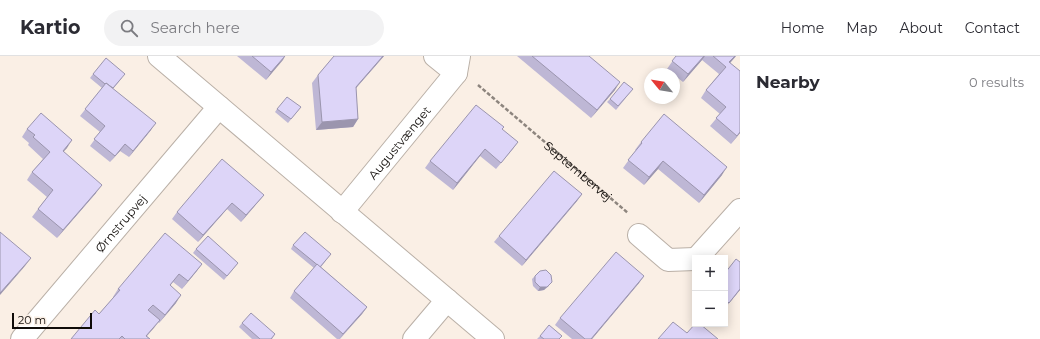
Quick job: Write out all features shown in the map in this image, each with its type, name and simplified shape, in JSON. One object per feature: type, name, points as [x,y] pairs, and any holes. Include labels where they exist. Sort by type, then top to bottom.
[{"type":"street","points":[[159,56],[493,339]]},
{"type":"street","points":[[435,56],[458,65]]},
{"type":"street","name":"Augustvænget","points":[[342,212],[458,65]]},
{"type":"street","name":"Ørnstrupvej","points":[[22,339],[219,107]]},
{"type":"street","points":[[699,255],[740,210]]},
{"type":"street","points":[[639,235],[668,260],[692,258]]},
{"type":"street","points":[[414,339],[447,300]]},
{"type":"path","name":"Septembervej","points":[[458,65],[474,83],[638,221],[639,235]]},
{"type":"building","points":[[252,56],[285,56],[271,72]]},
{"type":"building","points":[[334,56],[383,56],[356,87],[358,119],[322,122],[318,75]]},
{"type":"building","points":[[532,56],[589,56],[620,82],[597,110]]},
{"type":"building","points":[[676,56],[704,56],[688,74],[672,61]]},
{"type":"building","points":[[713,56],[735,56],[729,62],[740,71],[740,132],[737,136],[716,118],[726,107],[706,90],[726,67]]},
{"type":"building","points":[[106,58],[125,74],[113,88],[106,83],[105,84],[93,74]]},
{"type":"building","points":[[624,82],[633,89],[618,106],[610,99]]},
{"type":"building","points":[[106,83],[156,123],[133,151],[125,144],[115,156],[94,139],[105,126],[85,109]]},
{"type":"building","points":[[287,97],[301,107],[291,119],[277,109]]},
{"type":"building","points":[[476,105],[504,127],[502,129],[518,142],[501,163],[485,149],[457,183],[430,161]]},
{"type":"building","points":[[41,113],[72,140],[63,151],[102,185],[63,230],[38,209],[53,190],[32,172],[50,152],[33,137],[35,135],[27,129]]},
{"type":"building","points":[[664,114],[727,167],[704,195],[663,161],[649,177],[628,160]]},
{"type":"building","points":[[222,159],[264,195],[246,215],[232,203],[203,235],[177,212]]},
{"type":"building","points":[[554,171],[582,194],[526,260],[499,236]]},
{"type":"building","points":[[0,232],[31,258],[0,293]]},
{"type":"building","points":[[305,232],[331,254],[320,267],[293,245]]},
{"type":"building","points":[[165,233],[202,264],[188,281],[179,274],[170,285],[181,295],[165,315],[153,305],[148,310],[160,320],[146,336],[150,339],[125,339],[122,336],[119,339],[71,339],[95,310],[99,314]]},
{"type":"building","points":[[208,236],[238,263],[227,276],[196,249]]},
{"type":"building","points":[[616,252],[644,276],[591,339],[585,339],[560,318]]},
{"type":"building","points":[[736,259],[740,262],[740,289],[729,303],[728,302],[728,269]]},
{"type":"building","points":[[317,264],[367,307],[343,334],[294,291]]},
{"type":"building","points":[[546,270],[551,275],[552,282],[547,287],[540,287],[535,282],[535,276],[540,271]]},
{"type":"building","points":[[251,313],[275,334],[271,339],[260,339],[242,323]]},
{"type":"building","points":[[673,322],[687,333],[692,327],[704,327],[718,339],[658,339]]},
{"type":"building","points":[[549,325],[562,336],[559,339],[544,339],[540,336]]}]
